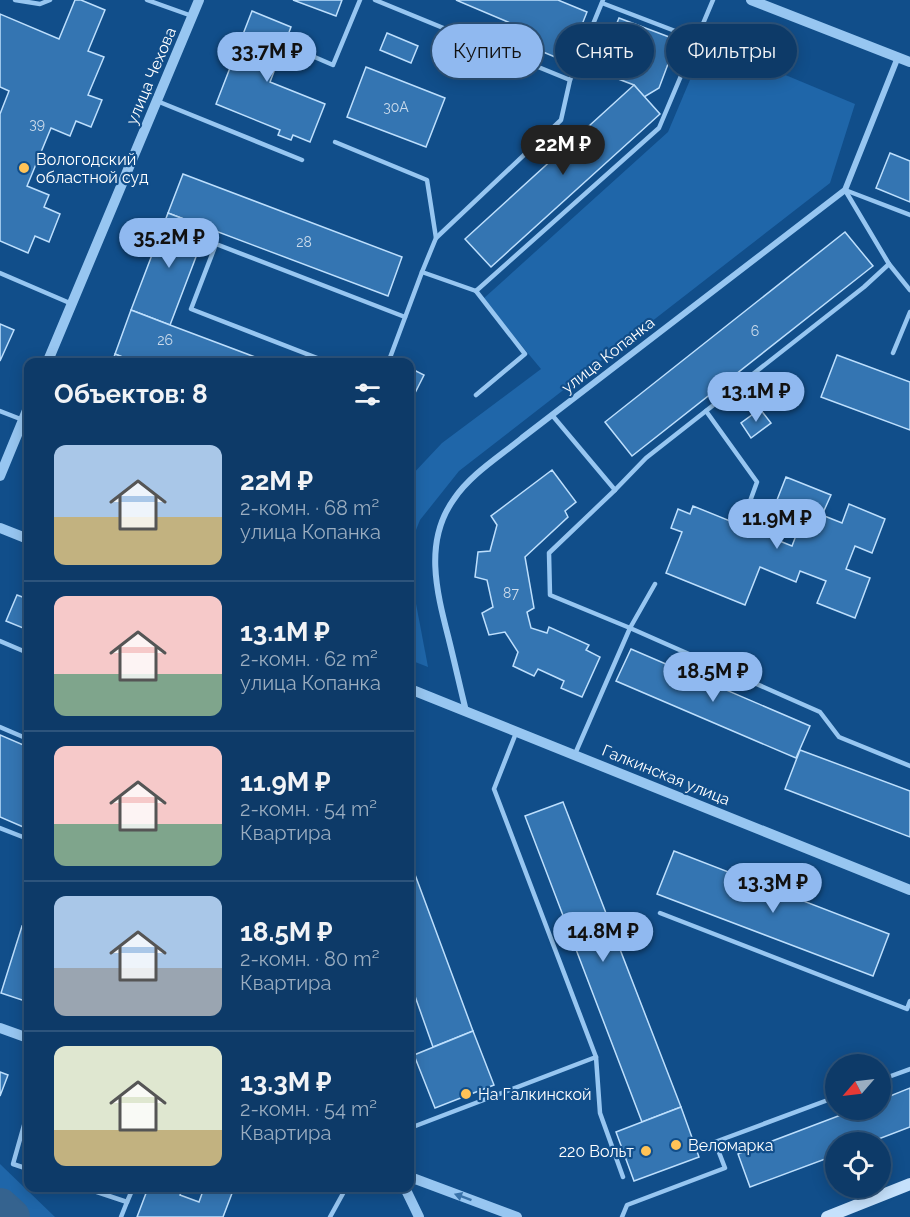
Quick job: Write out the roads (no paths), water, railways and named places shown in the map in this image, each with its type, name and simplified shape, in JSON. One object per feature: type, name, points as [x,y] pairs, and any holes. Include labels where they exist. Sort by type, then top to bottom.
[{"type":"main road","points":[[831,1216],[910,1184]]},
{"type":"street","name":"улица Чехова","points":[[49,358],[199,0]]},
{"type":"street","points":[[751,0],[764,2],[910,62]]},
{"type":"street","points":[[845,190],[898,57]]},
{"type":"street","name":"улица Копанка","points":[[466,711],[439,603],[434,563],[435,542],[442,518],[453,499],[470,480],[552,415],[845,190]]},
{"type":"street","points":[[0,476],[23,420]]},
{"type":"street","points":[[0,528],[24,537]]},
{"type":"street","name":"Галкинская улица","points":[[414,691],[910,890]]},
{"type":"street","points":[[0,1028],[24,1037]]},
{"type":"street","points":[[414,1178],[517,1217]]},
{"type":"street","points":[[407,1192],[419,1217]]},
{"type":"lane","points":[[15,0],[40,4],[50,0]]},
{"type":"lane","points":[[147,0],[192,16]]},
{"type":"lane","points":[[297,49],[333,65],[360,0]]},
{"type":"lane","points":[[375,0],[570,80]]},
{"type":"lane","points":[[703,24],[713,0]]},
{"type":"lane","points":[[390,358],[436,238],[561,120],[570,80],[602,2],[666,27]]},
{"type":"lane","points":[[476,291],[659,128],[680,78]]},
{"type":"lane","points":[[157,101],[302,160]]},
{"type":"lane","points":[[335,142],[427,180],[436,238]]},
{"type":"lane","points":[[845,190],[910,215]]},
{"type":"lane","points":[[845,190],[890,264],[910,290]]},
{"type":"lane","points":[[317,358],[192,309],[216,244],[405,317]]},
{"type":"lane","points":[[890,264],[864,287],[646,458],[549,553],[550,595],[820,712],[839,737],[910,766]]},
{"type":"lane","points":[[422,272],[476,291],[525,354],[476,395]]},
{"type":"lane","points":[[0,273],[72,304]]},
{"type":"lane","points":[[893,353],[910,312]]},
{"type":"lane","points":[[0,411],[23,420]]},
{"type":"lane","points":[[705,411],[757,482],[744,515]]},
{"type":"lane","points":[[552,415],[615,490]]},
{"type":"lane","points":[[575,754],[630,628],[655,584]]},
{"type":"lane","points":[[0,641],[24,651]]},
{"type":"lane","points":[[0,727],[24,737]]},
{"type":"lane","points":[[517,731],[494,789],[596,1057],[600,1113],[623,1177]]},
{"type":"lane","points":[[0,828],[24,837]]},
{"type":"lane","points":[[660,913],[908,1010],[910,1001]]},
{"type":"lane","points":[[414,1126],[596,1057]]},
{"type":"lane","points":[[891,1076],[910,1069]]},
{"type":"lane","points":[[622,1217],[627,1205],[725,1168],[716,1142],[825,1101]]},
{"type":"lane","points":[[24,1125],[13,1164],[24,1168]]},
{"type":"lane","points":[[97,1192],[127,1202]]},
{"type":"lane","points":[[121,1217],[131,1192]]},
{"type":"lane","points":[[330,1217],[344,1192]]},
{"type":"waterway","points":[[0,1207],[11,1217]]},
{"type":"place","name":"Вологодский областной суд","points":[[24,168]]},
{"type":"place","name":"На Галкинской","points":[[466,1094]]},
{"type":"place","name":"Веломарка","points":[[676,1145]]},
{"type":"place","name":"220 Вольт","points":[[646,1151]]}]
